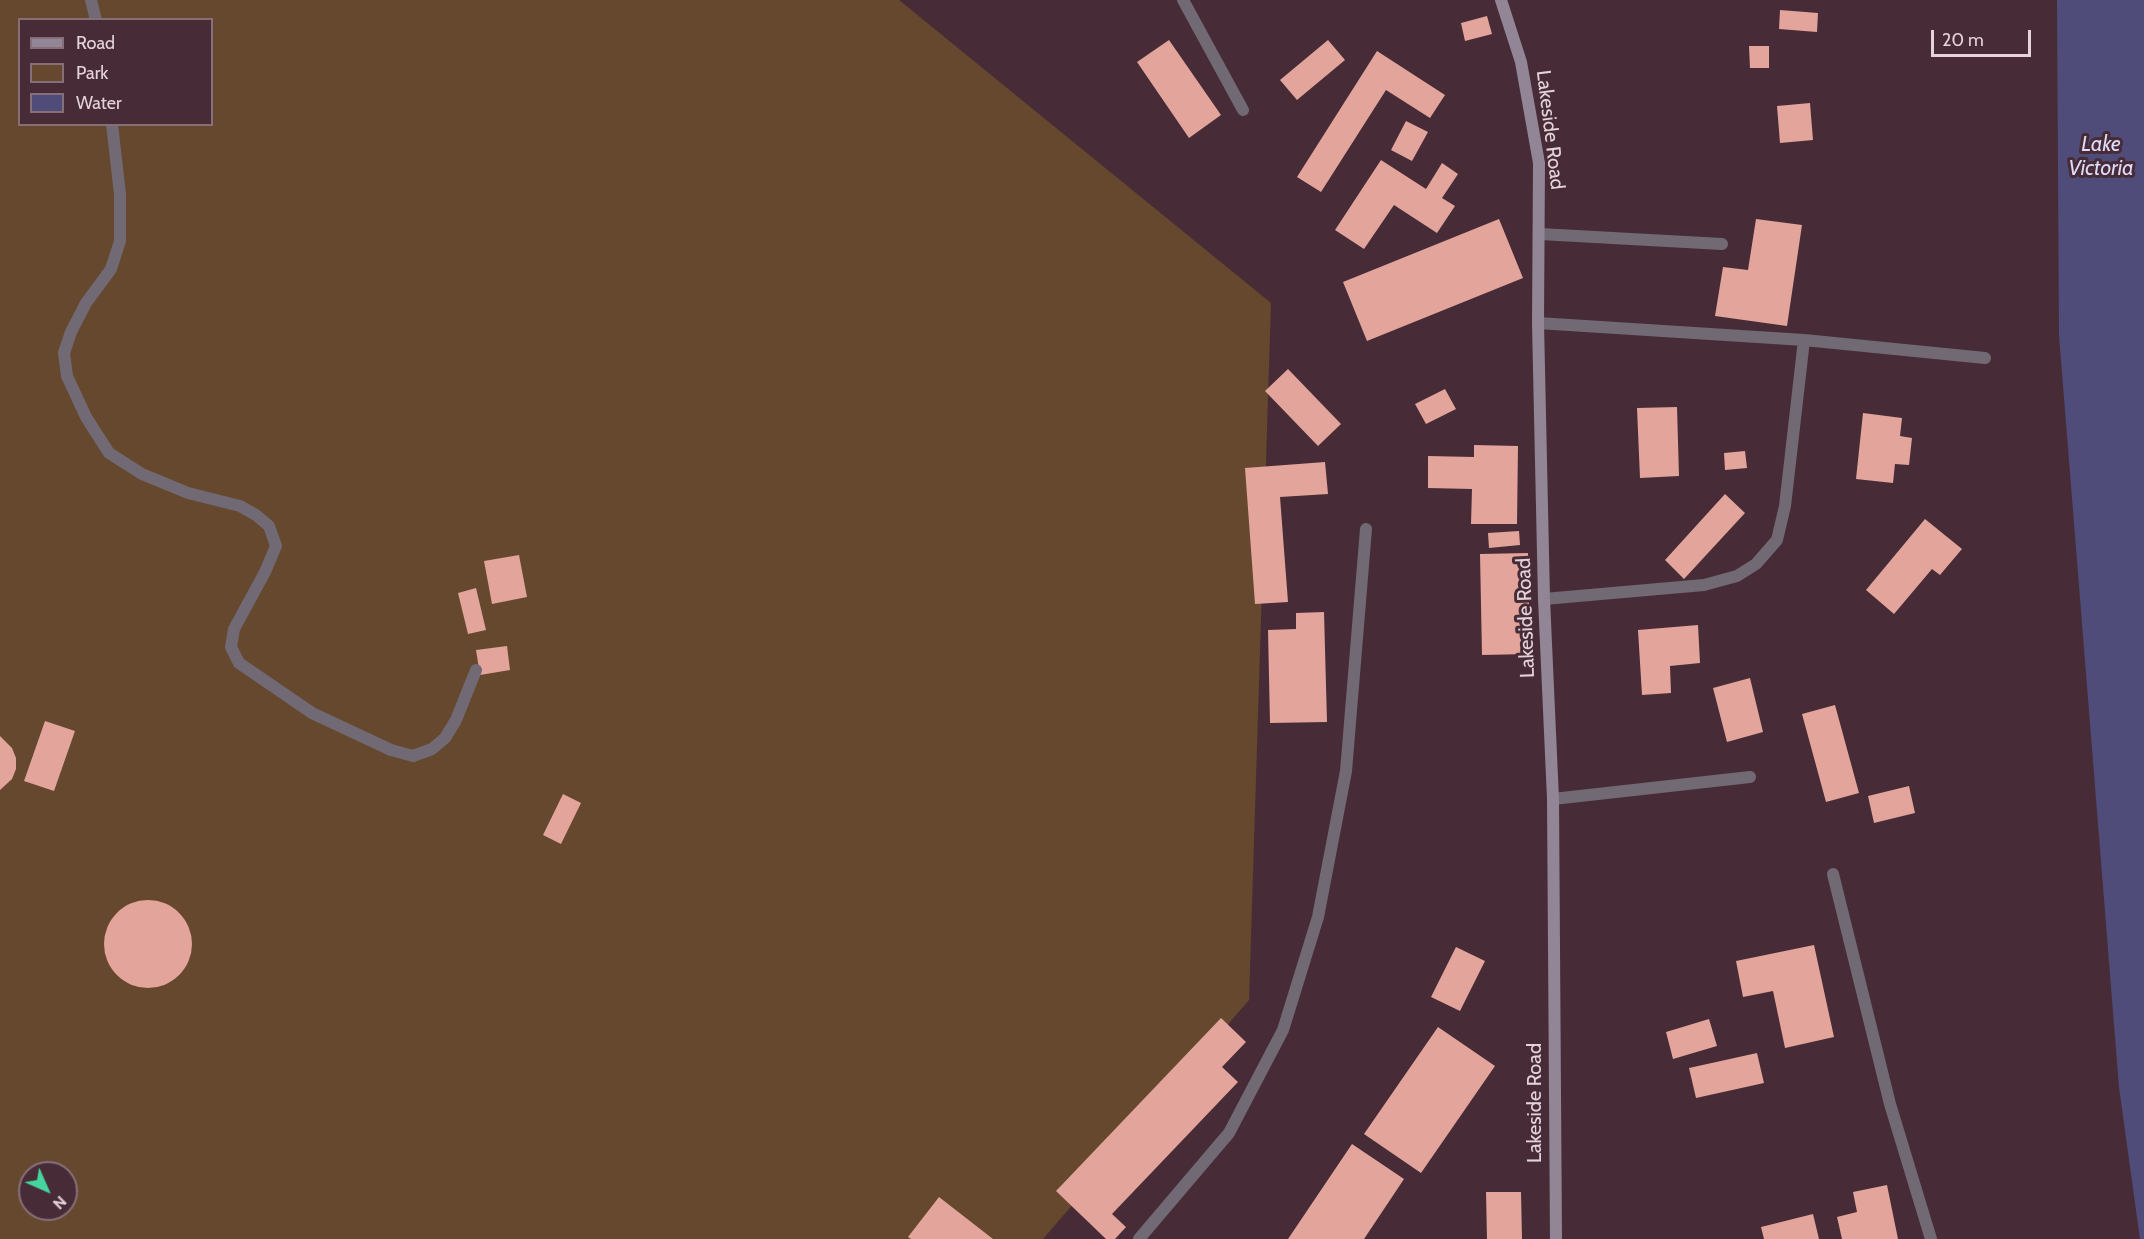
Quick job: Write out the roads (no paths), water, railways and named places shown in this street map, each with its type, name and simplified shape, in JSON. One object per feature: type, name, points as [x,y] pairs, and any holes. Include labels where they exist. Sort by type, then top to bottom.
[{"type":"street","points":[[91,0],[96,18]]},
{"type":"street","points":[[1183,0],[1243,110]]},
{"type":"street","name":"Lakeside Road","points":[[1501,0],[1521,62],[1539,163],[1538,323],[1553,800],[1556,1239]]},
{"type":"street","points":[[112,126],[120,194],[120,241],[111,269],[86,303],[71,332],[64,353],[68,376],[86,417],[109,453],[142,474],[188,493],[240,506],[269,526],[276,546],[265,572],[234,629],[231,647],[239,663],[312,713],[391,750],[413,756],[432,749],[445,738],[456,720],[476,670]]},
{"type":"street","points":[[1540,234],[1722,244]]},
{"type":"street","points":[[1538,323],[1804,340],[1985,358]]},
{"type":"street","points":[[1545,598],[1704,585],[1737,576],[1756,564],[1777,540],[1785,506],[1804,340]]},
{"type":"street","points":[[1138,1239],[1229,1133],[1283,1030],[1318,917],[1346,771],[1366,529]]},
{"type":"street","points":[[1553,800],[1750,777]]},
{"type":"street","points":[[1833,874],[1890,1104],[1931,1239]]},
{"type":"water","name":"Lake Victoria","points":[[2057,0],[2144,0],[2144,1239],[2140,1239],[2119,1087],[2059,335]]}]
